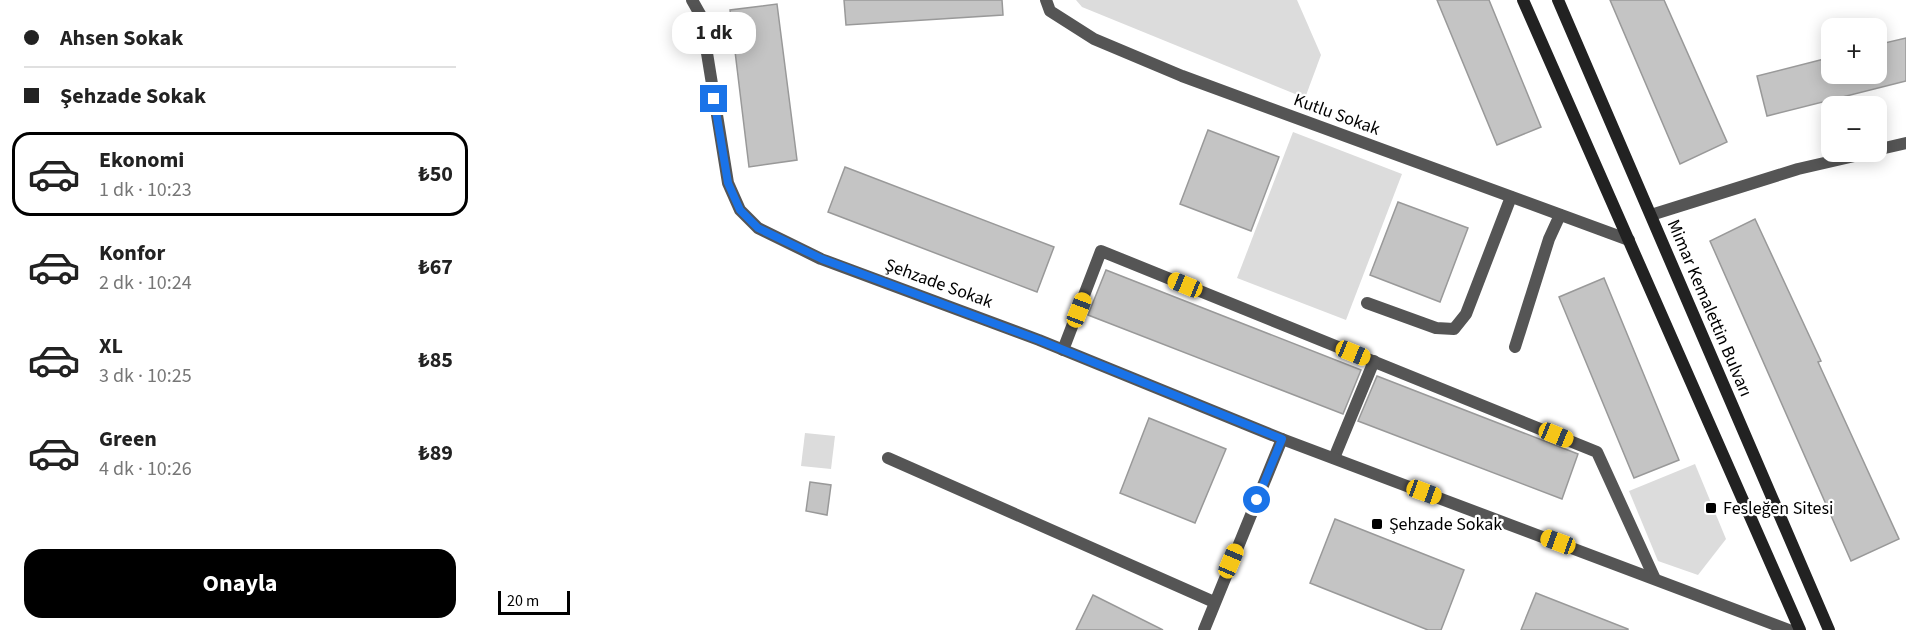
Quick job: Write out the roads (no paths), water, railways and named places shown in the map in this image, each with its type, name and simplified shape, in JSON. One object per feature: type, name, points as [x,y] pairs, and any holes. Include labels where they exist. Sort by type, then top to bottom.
[{"type":"main road","points":[[1523,0],[1800,630]]},
{"type":"main road","name":"Mimar Kemalettin Bulvarı","points":[[1558,0],[1829,630]]},
{"type":"street","name":"Şehzade Sokak","points":[[692,0],[701,15],[728,183],[740,210],[758,228],[822,259],[1063,350],[1282,439],[1789,630]]},
{"type":"street","name":"Kutlu Sokak","points":[[1046,0],[1050,11],[1094,39],[1143,60],[1629,240]]},
{"type":"street","points":[[1887,147],[1906,143]]},
{"type":"street","points":[[1651,215],[1831,162]]},
{"type":"street","points":[[1367,303],[1436,328],[1454,329],[1466,314],[1511,197]]},
{"type":"street","points":[[1515,348],[1549,239],[1560,215]]},
{"type":"street","points":[[1063,350],[1101,251],[1597,452],[1653,577]]},
{"type":"street","points":[[1334,458],[1374,362]]},
{"type":"street","points":[[1204,630],[1282,439]]},
{"type":"street","points":[[888,458],[1214,602]]},
{"type":"place","name":"Fesleğen Sitesi","points":[[1711,508]]},
{"type":"place","name":"Şehzade Sokak","points":[[1377,524]]}]
